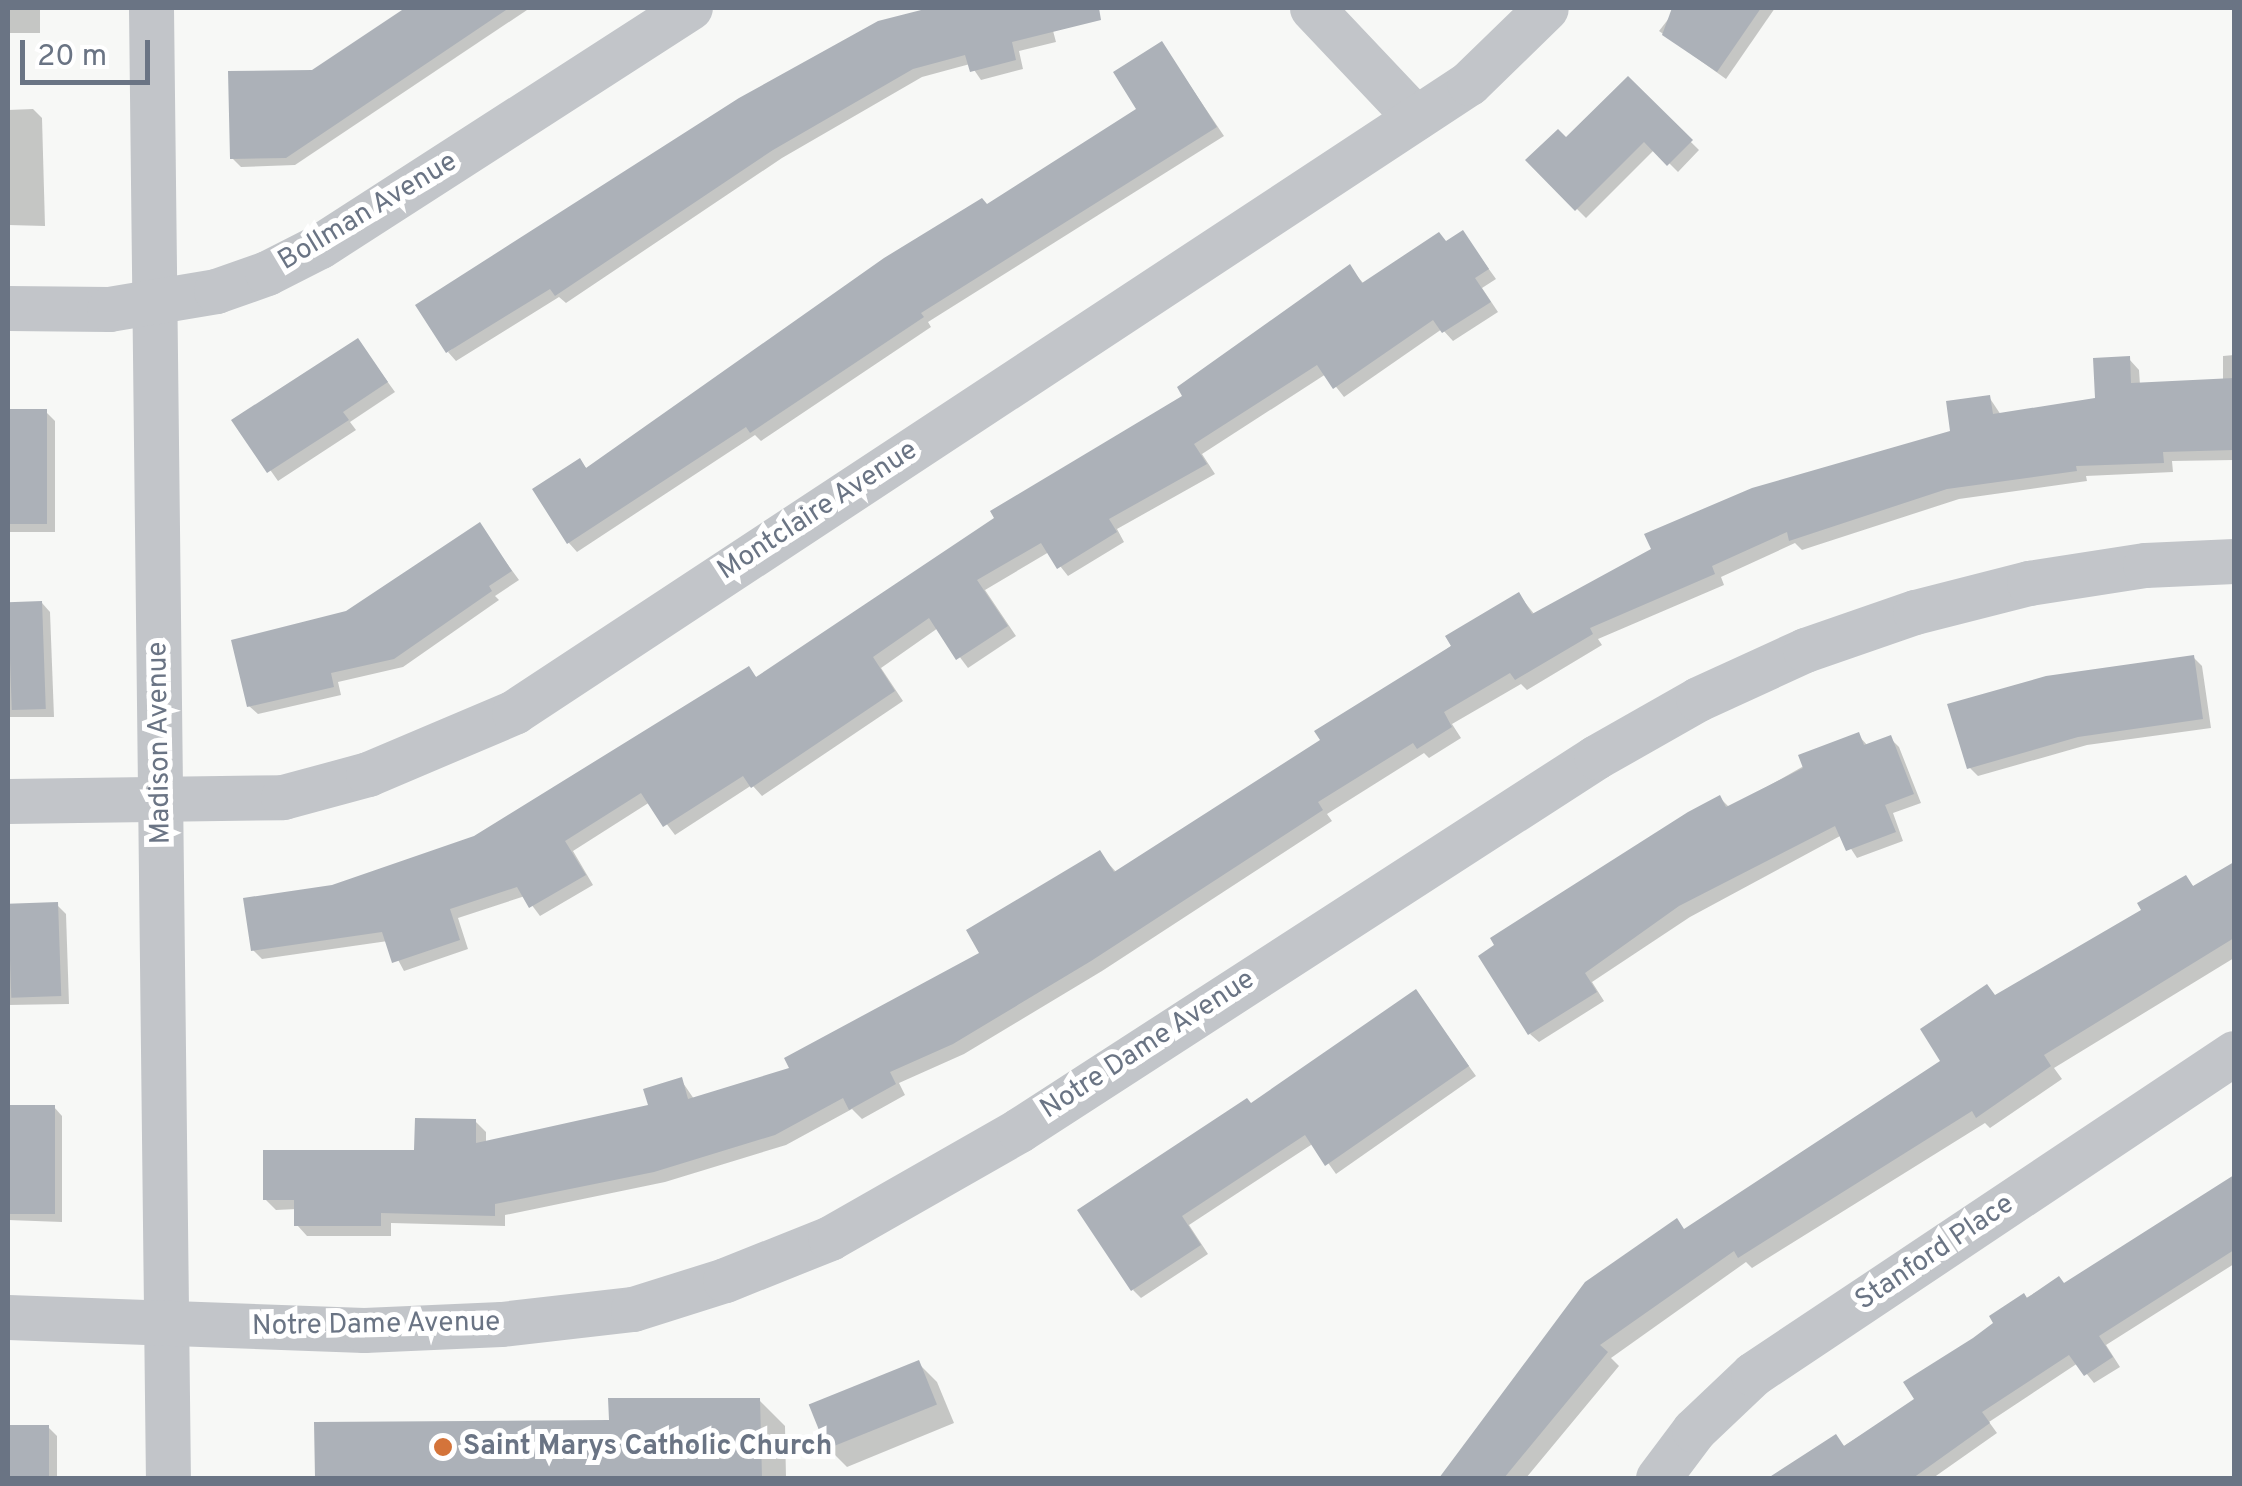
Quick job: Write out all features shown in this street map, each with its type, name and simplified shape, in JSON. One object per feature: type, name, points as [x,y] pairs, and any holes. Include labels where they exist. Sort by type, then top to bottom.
[{"type":"street","name":"Madison Avenue","points":[[151,8],[168,1478]]},
{"type":"street","name":"Bollman Avenue","points":[[8,308],[109,309],[233,285],[320,246],[690,8]]},
{"type":"street","points":[[1312,8],[1416,118]]},
{"type":"street","name":"Montclaire Avenue","points":[[8,801],[283,797],[368,774],[514,712],[1469,83],[1546,8]]},
{"type":"street","name":"Notre Dame Avenue","points":[[8,1317],[364,1330],[502,1324],[633,1309],[724,1280],[830,1238],[1019,1130],[1546,788],[1698,699],[1805,650],[1915,612],[2125,568],[2234,560]]},
{"type":"street","name":"Stanford Place","points":[[1658,1478],[1694,1430],[1754,1374],[2234,1054]]},
{"type":"building","points":[[405,8],[509,8],[286,158],[230,159],[228,71],[312,70]]},
{"type":"building","points":[[929,8],[1099,8],[1101,20],[1012,42],[1016,60],[970,72],[965,55],[913,69],[773,150],[555,296],[550,289],[446,353],[415,305],[739,98],[878,21]]},
{"type":"building","points":[[1672,8],[1761,8],[1717,72],[1662,35]]},
{"type":"building","points":[[1162,41],[1217,127],[921,313],[924,317],[750,433],[746,427],[567,544],[532,489],[580,458],[586,468],[884,258],[982,198],[987,204],[1136,109],[1113,72]]},
{"type":"building","points":[[1628,76],[1693,140],[1667,166],[1644,142],[1575,211],[1525,160],[1558,129],[1566,137]]},
{"type":"building","points":[[1463,230],[1489,269],[1475,278],[1491,302],[1442,333],[1433,320],[1333,389],[1317,365],[1194,444],[1207,464],[1109,519],[1117,532],[1057,569],[1041,543],[977,580],[1008,626],[956,660],[929,618],[873,657],[895,691],[751,788],[743,776],[663,827],[641,793],[565,841],[586,875],[529,908],[517,887],[450,909],[460,940],[392,963],[382,932],[251,951],[243,898],[332,885],[474,836],[749,666],[756,677],[994,518],[990,511],[1182,396],[1177,387],[1350,264],[1362,283],[1439,232],[1446,241]]},
{"type":"building","points":[[358,338],[388,382],[343,412],[349,420],[267,473],[231,420]]},
{"type":"building","points":[[2130,356],[2131,383],[2234,378],[2234,450],[2163,452],[2164,463],[2076,466],[2077,471],[1947,489],[1789,541],[1787,532],[1712,566],[1715,574],[1590,628],[1593,634],[1515,680],[1510,673],[1444,712],[1452,727],[1417,749],[1413,743],[1318,802],[1323,810],[1091,961],[953,1044],[890,1072],[896,1084],[849,1110],[843,1098],[775,1135],[654,1172],[495,1204],[495,1216],[381,1213],[381,1226],[294,1226],[294,1200],[263,1200],[263,1150],[414,1150],[415,1118],[476,1119],[476,1143],[648,1105],[643,1089],[682,1077],[688,1099],[789,1068],[784,1058],[979,953],[966,930],[1100,850],[1114,872],[1320,740],[1314,731],[1451,646],[1445,636],[1519,592],[1532,614],[1651,549],[1644,534],[1752,488],[1950,431],[1946,401],[1990,395],[1993,414],[2095,398],[2093,358]]},
{"type":"building","points":[[8,409],[47,409],[47,524],[8,524]]},
{"type":"building","points":[[480,522],[512,571],[489,586],[492,591],[394,659],[331,673],[334,687],[247,707],[231,640],[346,611]]},
{"type":"building","points":[[42,601],[46,709],[12,710],[8,602]]},
{"type":"building","points":[[2194,655],[2203,719],[2078,737],[1967,769],[1947,704],[2046,676]]},
{"type":"building","points":[[1859,732],[1864,745],[1891,735],[1914,794],[1885,805],[1896,832],[1846,851],[1835,826],[1679,906],[1585,973],[1597,992],[1528,1035],[1478,956],[1494,945],[1490,938],[1688,812],[1720,795],[1726,807],[1803,768],[1798,755]]},
{"type":"building","points":[[2234,862],[2234,938],[2044,1055],[2051,1066],[1976,1118],[1972,1111],[1738,1258],[1734,1251],[1600,1345],[1608,1352],[1504,1478],[1439,1478],[1585,1282],[1677,1218],[1684,1229],[1940,1061],[1920,1029],[1987,984],[1995,995],[2141,910],[2137,903],[2186,875],[2193,886]]},
{"type":"building","points":[[58,902],[61,996],[11,998],[8,904]]},
{"type":"building","points":[[1416,989],[1469,1066],[1325,1166],[1305,1135],[1182,1216],[1201,1245],[1131,1291],[1077,1210],[1247,1098],[1251,1103]]},
{"type":"building","points":[[8,1105],[55,1105],[55,1214],[8,1214]]},
{"type":"building","points":[[2234,1175],[2234,1250],[2099,1336],[2113,1357],[2084,1376],[2069,1355],[1982,1412],[1990,1423],[1913,1478],[1768,1478],[1836,1434],[1844,1446],[1914,1399],[1903,1382],[1973,1338],[1993,1323],[1989,1316],[2024,1293],[2027,1298],[2059,1276],[2064,1283]]},
{"type":"building","points":[[919,1360],[937,1405],[827,1449],[809,1405]]},
{"type":"building","points":[[608,1398],[760,1398],[762,1478],[315,1478],[314,1422],[609,1420]]},
{"type":"building","points":[[8,1425],[49,1425],[49,1478],[8,1478]]},
{"type":"place","name":"Saint Marys Catholic Church","points":[[443,1447]]}]
